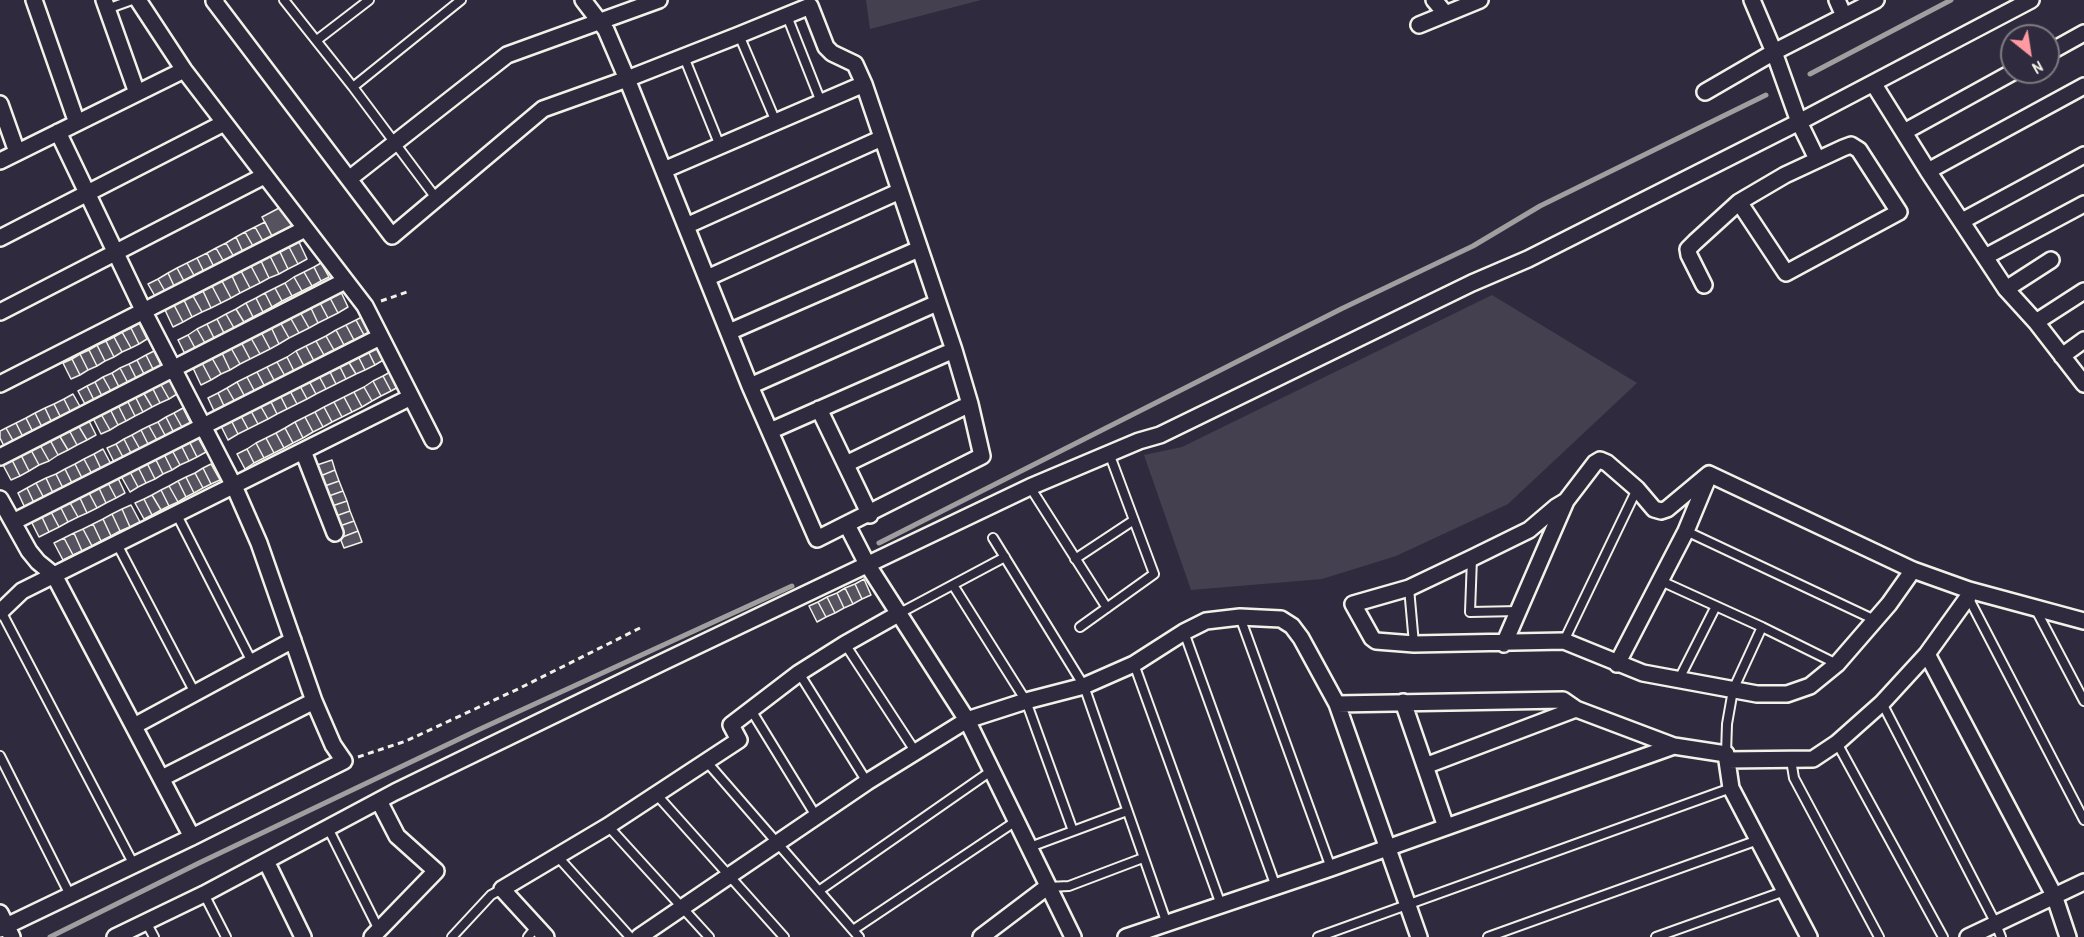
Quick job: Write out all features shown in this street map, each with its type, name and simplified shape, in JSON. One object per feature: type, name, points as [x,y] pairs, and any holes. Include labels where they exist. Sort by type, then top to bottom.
[{"type":"street","points":[[34,0],[77,123]]},
{"type":"street","points":[[138,0],[184,70],[365,306],[433,440]]},
{"type":"street","points":[[215,0],[392,236],[543,109],[627,79],[739,36],[810,6],[826,47],[832,53],[855,64],[864,84],[954,350],[982,456],[817,539],[750,386],[664,170],[627,79],[606,30],[583,0]]},
{"type":"street","points":[[349,179],[507,55],[656,0]]},
{"type":"street","points":[[1434,0],[1445,13]]},
{"type":"street","points":[[1419,25],[1480,0]]},
{"type":"street","points":[[1752,0],[1774,52],[1799,122],[1817,159]]},
{"type":"street","points":[[1837,0],[1844,16]]},
{"type":"street","points":[[1705,93],[1774,52],[1876,0]]},
{"type":"street","points":[[115,937],[204,894],[379,801],[867,564],[1030,487],[1109,453],[1160,435],[1472,283],[1528,259],[1799,122],[2031,0]]},
{"type":"street","points":[[106,4],[137,93]]},
{"type":"street","points":[[2060,46],[2084,33]]},
{"type":"street","points":[[0,161],[184,70]]},
{"type":"street","points":[[1904,132],[2000,79]]},
{"type":"street","points":[[1873,83],[2006,289],[2036,322],[2084,384]]},
{"type":"street","points":[[664,170],[864,84]]},
{"type":"street","points":[[1928,171],[2084,86]]},
{"type":"street","points":[[0,104],[17,152]]},
{"type":"street","points":[[0,238],[224,123]]},
{"type":"street","points":[[6,927],[344,761],[333,745],[314,701],[260,543],[234,486],[144,312],[58,132]]},
{"type":"street","points":[[686,226],[882,138]]},
{"type":"street","points":[[1704,285],[1688,249],[1739,202],[1785,175],[1851,145],[1859,150],[1899,212],[1786,273],[1739,202]]},
{"type":"street","points":[[1962,221],[2084,156]]},
{"type":"street","points":[[0,312],[264,176]]},
{"type":"street","points":[[707,278],[900,191]]},
{"type":"street","points":[[1985,257],[2084,204]]},
{"type":"street","points":[[0,384],[305,230]]},
{"type":"street","points":[[729,332],[919,249]]},
{"type":"street","points":[[2006,289],[2051,260]]},
{"type":"street","points":[[0,457],[345,281]]},
{"type":"street","points":[[2036,322],[2084,291]]},
{"type":"street","points":[[750,386],[937,303]]},
{"type":"street","points":[[13,522],[381,337]]},
{"type":"street","points":[[2062,356],[2084,340]]},
{"type":"street","points":[[770,431],[954,350]]},
{"type":"street","points":[[1,612],[22,591],[411,397]]},
{"type":"street","points":[[846,464],[970,404]]},
{"type":"street","points":[[819,409],[870,514]]},
{"type":"street","points":[[303,451],[335,533]]},
{"type":"street","points":[[1504,644],[1566,501],[1595,463],[1600,460],[1607,463],[1661,512],[1709,474]]},
{"type":"street","points":[[1617,664],[1686,531],[1709,474]]},
{"type":"street","points":[[1709,474],[1968,594],[2084,621]]},
{"type":"street","points":[[0,499],[29,550],[38,562],[54,575],[192,837]]},
{"type":"street","points":[[1566,501],[1529,530],[1472,558],[1409,588],[1353,604],[1372,638],[1376,641],[1413,644],[1504,644],[1564,641],[1643,673],[1757,694],[1787,694],[1810,687],[1837,664],[1875,620],[1913,570]]},
{"type":"street","points":[[847,525],[867,564],[967,720],[1073,937]]},
{"type":"street","points":[[1337,704],[1563,700],[1576,709],[1674,746],[1727,757],[1813,759],[1837,743],[1882,703],[1927,654],[1968,594]]},
{"type":"street","points":[[537,934],[502,889],[608,826],[739,740],[731,725],[799,674],[845,644],[900,613]]},
{"type":"street","points":[[639,937],[867,782],[967,720],[1084,686],[1134,664],[1184,632],[1206,621],[1240,617],[1281,619],[1292,626],[1337,704],[1419,937]]},
{"type":"street","points":[[134,726],[293,640]]},
{"type":"street","points":[[1927,654],[2054,895],[2068,937]]},
{"type":"street","points":[[162,778],[314,701]]},
{"type":"street","points":[[1403,702],[1446,826]]},
{"type":"street","points":[[1425,766],[1576,709]]},
{"type":"street","points":[[1126,937],[1331,868],[1674,746]]},
{"type":"street","points":[[1727,757],[1731,788],[1809,937]]},
{"type":"street","points":[[375,934],[436,871],[397,836],[379,801]]},
{"type":"street","points":[[266,861],[303,937]]},
{"type":"street","points":[[1968,937],[1998,930],[2054,895],[2084,882]]},
{"type":"street","points":[[981,937],[1047,887]]},
{"type":"lane","points":[[106,4],[132,0]]},
{"type":"lane","points":[[284,0],[317,40],[436,198]]},
{"type":"lane","points":[[317,40],[369,0]]},
{"type":"lane","points":[[353,87],[461,0]]},
{"type":"lane","points":[[787,16],[821,102]]},
{"type":"lane","points":[[739,36],[776,122]]},
{"type":"lane","points":[[684,57],[720,146]]},
{"type":"lane","points":[[1080,627],[1154,574],[1109,453]]},
{"type":"lane","points":[[1030,487],[1107,608]]},
{"type":"lane","points":[[1564,641],[1637,489]]},
{"type":"lane","points":[[177,515],[252,662]]},
{"type":"lane","points":[[1075,559],[1134,520]]},
{"type":"lane","points":[[1686,531],[1875,620]]},
{"type":"lane","points":[[993,538],[1084,686],[1167,924]]},
{"type":"lane","points":[[117,544],[195,693]]},
{"type":"lane","points":[[900,613],[1005,557]]},
{"type":"lane","points":[[1472,558],[1470,612],[1519,611]]},
{"type":"lane","points":[[1661,581],[1837,664]]},
{"type":"lane","points":[[953,585],[1026,701],[1073,831]]},
{"type":"lane","points":[[1409,588],[1413,644]]},
{"type":"lane","points":[[1968,594],[2084,820]]},
{"type":"lane","points":[[1678,681],[1716,606]]},
{"type":"lane","points":[[2035,608],[2084,701]]},
{"type":"lane","points":[[1,612],[134,865]]},
{"type":"lane","points":[[1240,617],[1331,868]]},
{"type":"lane","points":[[1727,757],[1727,724],[1733,690],[1762,627]]},
{"type":"lane","points":[[1184,632],[1276,887]]},
{"type":"lane","points":[[845,644],[915,751]]},
{"type":"lane","points":[[1134,664],[1221,905]]},
{"type":"lane","points":[[799,674],[867,782]]},
{"type":"lane","points":[[1882,703],[1998,930]]},
{"type":"lane","points":[[751,710],[816,816]]},
{"type":"lane","points":[[1837,743],[1943,937]]},
{"type":"lane","points":[[0,756],[70,895]]},
{"type":"lane","points":[[1791,760],[1794,778],[1879,937]]},
{"type":"lane","points":[[706,761],[859,937]]},
{"type":"lane","points":[[820,890],[991,771]]},
{"type":"lane","points":[[1318,937],[1731,788]]},
{"type":"lane","points":[[656,794],[784,937]]},
{"type":"lane","points":[[1030,847],[1127,812]]},
{"type":"lane","points":[[853,930],[1017,820]]},
{"type":"lane","points":[[608,826],[709,937]]},
{"type":"lane","points":[[328,828],[375,934]]},
{"type":"lane","points":[[1488,937],[1758,840]]},
{"type":"lane","points":[[558,857],[630,937]]},
{"type":"lane","points":[[1047,887],[1069,886],[1143,858]]},
{"type":"lane","points":[[452,937],[491,895],[502,889]]},
{"type":"lane","points":[[1656,937],[1785,891]]},
{"type":"lane","points":[[204,894],[226,937]]},
{"type":"lane","points":[[146,922],[154,937]]},
{"type":"path","points":[[365,306],[407,292]]},
{"type":"path","points":[[344,761],[406,741],[518,689],[640,628]]},
{"type":"shaded area","points":[[866,0],[981,0],[870,29]]},
{"type":"shaded area","points":[[1492,295],[1637,383],[1508,504],[1396,556],[1322,579],[1191,590],[1144,455],[1182,447]]},
{"type":"building","points":[[281,207],[292,226],[272,236],[262,217]]},
{"type":"building","points":[[265,222],[272,236],[263,241],[255,227]]},
{"type":"building","points":[[255,227],[263,241],[253,246],[245,232]]},
{"type":"building","points":[[245,232],[253,246],[243,252],[236,237]]},
{"type":"building","points":[[236,237],[243,252],[234,257],[226,243]]},
{"type":"building","points":[[299,242],[307,259],[298,264],[289,247]]},
{"type":"building","points":[[226,243],[234,257],[224,262],[216,248]]},
{"type":"building","points":[[289,247],[298,264],[288,269],[280,252]]},
{"type":"building","points":[[216,248],[224,262],[214,267],[207,253]]},
{"type":"building","points":[[280,252],[288,269],[279,274],[270,256]]},
{"type":"building","points":[[207,253],[214,267],[204,272],[197,258]]},
{"type":"building","points":[[270,256],[279,274],[269,278],[261,261]]},
{"type":"building","points":[[197,258],[204,272],[195,277],[187,263]]},
{"type":"building","points":[[261,261],[269,278],[260,283],[251,266]]},
{"type":"building","points":[[187,263],[195,277],[185,283],[177,268]]},
{"type":"building","points":[[321,263],[329,277],[321,281],[314,267]]},
{"type":"building","points":[[251,266],[260,283],[250,288],[241,271]]},
{"type":"building","points":[[314,267],[321,281],[312,286],[304,272]]},
{"type":"building","points":[[177,268],[185,283],[175,288],[168,273]]},
{"type":"building","points":[[241,271],[250,288],[240,293],[232,276]]},
{"type":"building","points":[[304,272],[312,286],[302,291],[294,277]]},
{"type":"building","points":[[168,273],[175,288],[166,293],[158,279]]},
{"type":"building","points":[[232,276],[240,293],[231,298],[222,281]]},
{"type":"building","points":[[294,277],[302,291],[292,296],[285,283]]},
{"type":"building","points":[[158,279],[166,293],[156,298],[148,284]]},
{"type":"building","points":[[222,281],[231,298],[221,303],[212,286]]},
{"type":"building","points":[[285,283],[292,296],[282,301],[275,288]]},
{"type":"building","points":[[212,286],[221,303],[211,308],[203,291]]},
{"type":"building","points":[[275,288],[282,301],[272,307],[265,293]]},
{"type":"building","points":[[340,290],[348,307],[338,313],[329,296]]},
{"type":"building","points":[[203,291],[211,308],[202,312],[193,296]]},
{"type":"building","points":[[265,293],[272,307],[263,312],[256,298]]},
{"type":"building","points":[[193,296],[202,312],[192,317],[184,300]]},
{"type":"building","points":[[329,296],[338,313],[328,318],[319,301]]},
{"type":"building","points":[[256,298],[263,312],[253,317],[246,303]]},
{"type":"building","points":[[184,300],[192,317],[183,322],[174,305]]},
{"type":"building","points":[[319,301],[328,318],[318,323],[310,306]]},
{"type":"building","points":[[246,303],[253,317],[244,322],[236,309]]},
{"type":"building","points":[[174,305],[183,322],[173,327],[165,310]]},
{"type":"building","points":[[310,306],[318,323],[309,328],[300,312]]},
{"type":"building","points":[[236,309],[244,322],[234,328],[226,314]]},
{"type":"building","points":[[300,312],[309,328],[299,333],[290,317]]},
{"type":"building","points":[[226,314],[234,328],[224,333],[217,319]]},
{"type":"building","points":[[366,315],[373,330],[364,335],[356,320]]},
{"type":"building","points":[[290,317],[299,333],[289,338],[280,322]]},
{"type":"building","points":[[217,319],[224,333],[214,338],[207,324]]},
{"type":"building","points":[[356,320],[364,335],[354,340],[346,325]]},
{"type":"building","points":[[280,322],[289,338],[279,344],[271,327]]},
{"type":"building","points":[[139,323],[147,339],[139,344],[131,328]]},
{"type":"building","points":[[207,324],[214,338],[205,343],[197,329]]},
{"type":"building","points":[[346,325],[354,340],[344,345],[336,330]]},
{"type":"building","points":[[271,327],[279,344],[270,349],[261,332]]},
{"type":"building","points":[[131,328],[139,344],[131,348],[122,332]]},
{"type":"building","points":[[197,329],[205,343],[195,348],[188,335]]},
{"type":"building","points":[[336,330],[344,345],[334,350],[326,336]]},
{"type":"building","points":[[122,332],[131,348],[122,352],[114,337]]},
{"type":"building","points":[[261,332],[270,349],[260,354],[251,338]]},
{"type":"building","points":[[188,335],[195,348],[185,354],[178,340]]},
{"type":"building","points":[[326,336],[334,350],[324,355],[316,341]]},
{"type":"building","points":[[114,337],[122,352],[114,357],[106,341]]},
{"type":"building","points":[[251,338],[260,354],[250,359],[241,342]]},
{"type":"building","points":[[106,341],[114,357],[105,361],[97,345]]},
{"type":"building","points":[[316,341],[324,355],[314,361],[306,346]]},
{"type":"building","points":[[241,342],[250,359],[240,364],[231,348]]},
{"type":"building","points":[[97,345],[105,361],[97,366],[89,350]]},
{"type":"building","points":[[306,346],[314,361],[304,366],[296,351]]},
{"type":"building","points":[[378,346],[385,359],[375,365],[368,351]]},
{"type":"building","points":[[231,348],[240,364],[230,370],[222,353]]},
{"type":"building","points":[[89,350],[97,366],[88,370],[80,354]]},
{"type":"building","points":[[154,351],[162,367],[154,371],[146,355]]},
{"type":"building","points":[[296,351],[304,366],[294,371],[287,357]]},
{"type":"building","points":[[368,351],[375,365],[365,370],[358,356]]},
{"type":"building","points":[[222,353],[230,370],[221,374],[212,358]]},
{"type":"building","points":[[80,354],[88,370],[80,375],[72,359]]},
{"type":"building","points":[[146,355],[154,371],[145,376],[137,360]]},
{"type":"building","points":[[358,356],[365,370],[356,374],[348,361]]},
{"type":"building","points":[[287,357],[294,371],[285,376],[277,362]]},
{"type":"building","points":[[212,358],[221,374],[211,380],[202,363]]},
{"type":"building","points":[[72,359],[80,375],[71,379],[63,363]]},
{"type":"building","points":[[137,360],[145,376],[137,380],[129,364]]},
{"type":"building","points":[[348,361],[356,374],[346,379],[339,365]]},
{"type":"building","points":[[277,362],[285,376],[275,382],[267,367]]},
{"type":"building","points":[[202,363],[211,380],[201,385],[193,368]]},
{"type":"building","points":[[129,364],[137,380],[129,385],[120,368]]},
{"type":"building","points":[[339,365],[346,379],[336,384],[329,370]]},
{"type":"building","points":[[267,367],[275,382],[265,387],[257,372]]},
{"type":"building","points":[[120,368],[129,385],[120,389],[112,373]]},
{"type":"building","points":[[329,370],[336,384],[326,389],[319,376]]},
{"type":"building","points":[[392,371],[400,386],[391,391],[383,376]]},
{"type":"building","points":[[257,372],[265,387],[255,392],[247,377]]},
{"type":"building","points":[[112,373],[120,389],[112,393],[103,377]]},
{"type":"building","points":[[319,376],[326,389],[316,394],[309,381]]},
{"type":"building","points":[[383,376],[391,391],[381,396],[373,381]]},
{"type":"building","points":[[103,377],[112,393],[103,398],[95,382]]},
{"type":"building","points":[[247,377],[255,392],[245,397],[237,382]]},
{"type":"building","points":[[169,378],[177,394],[169,399],[160,383]]},
{"type":"building","points":[[309,381],[316,394],[307,399],[300,386]]},
{"type":"building","points":[[373,381],[381,396],[372,401],[364,387]]},
{"type":"building","points":[[95,382],[103,398],[95,402],[87,386]]},
{"type":"building","points":[[237,382],[245,397],[235,402],[227,388]]},
{"type":"building","points":[[160,383],[169,399],[160,403],[152,387]]},
{"type":"building","points":[[87,386],[95,402],[86,406],[78,391]]},
{"type":"building","points":[[300,386],[307,399],[297,404],[290,391]]},
{"type":"building","points":[[152,387],[160,403],[152,407],[143,392]]},
{"type":"building","points":[[364,387],[372,401],[362,407],[354,392]]},
{"type":"building","points":[[227,388],[235,402],[225,408],[218,393]]},
{"type":"building","points":[[290,391],[297,404],[287,409],[280,395]]},
{"type":"building","points":[[143,392],[152,407],[143,412],[135,396]]},
{"type":"building","points":[[354,392],[362,407],[352,412],[344,397]]},
{"type":"building","points":[[218,393],[225,408],[215,413],[208,398]]},
{"type":"building","points":[[73,394],[82,410],[72,415],[64,399]]},
{"type":"building","points":[[280,395],[287,409],[277,414],[270,400]]},
{"type":"building","points":[[135,396],[143,412],[135,416],[127,400]]},
{"type":"building","points":[[344,397],[352,412],[342,417],[334,402]]},
{"type":"building","points":[[64,399],[72,415],[62,420],[54,404]]},
{"type":"building","points":[[127,400],[135,416],[126,421],[118,405]]},
{"type":"building","points":[[270,400],[277,414],[268,419],[260,405]]},
{"type":"building","points":[[334,402],[342,417],[332,422],[324,407]]},
{"type":"building","points":[[54,404],[62,420],[53,425],[45,408]]},
{"type":"building","points":[[118,405],[126,421],[118,425],[110,409]]},
{"type":"building","points":[[260,405],[268,419],[258,424],[251,411]]},
{"type":"building","points":[[324,407],[332,422],[323,427],[315,412]]},
{"type":"building","points":[[45,408],[53,425],[43,429],[35,413]]},
{"type":"building","points":[[183,408],[191,424],[183,429],[174,413]]},
{"type":"building","points":[[110,409],[118,425],[110,430],[101,414]]},
{"type":"building","points":[[251,411],[258,424],[248,429],[241,416]]},
{"type":"building","points":[[315,412],[323,427],[313,432],[305,417]]},
{"type":"building","points":[[35,413],[43,429],[34,434],[26,418]]},
{"type":"building","points":[[174,413],[183,429],[174,433],[166,417]]},
{"type":"building","points":[[101,414],[110,430],[101,434],[93,418]]},
{"type":"building","points":[[241,416],[248,429],[238,434],[231,420]]},
{"type":"building","points":[[166,417],[174,433],[166,437],[158,422]]},
{"type":"building","points":[[305,417],[313,432],[303,438],[295,422]]},
{"type":"building","points":[[26,418],[34,434],[24,439],[16,423]]},
{"type":"building","points":[[88,419],[96,435],[87,440],[78,425]]},
{"type":"building","points":[[231,420],[238,434],[228,440],[221,426]]},
{"type":"building","points":[[158,422],[166,437],[158,442],[149,426]]},
{"type":"building","points":[[295,422],[303,438],[293,443],[285,428]]},
{"type":"building","points":[[16,423],[24,439],[15,444],[6,428]]},
{"type":"building","points":[[78,425],[87,440],[77,445],[69,430]]},
{"type":"building","points":[[149,426],[158,442],[149,446],[141,430]]},
{"type":"building","points":[[6,428],[15,444],[5,448],[0,438],[0,431]]},
{"type":"building","points":[[285,428],[293,443],[284,448],[276,433]]},
{"type":"building","points":[[69,430],[77,445],[68,450],[59,435]]},
{"type":"building","points":[[141,430],[149,446],[141,451],[132,435]]},
{"type":"building","points":[[276,433],[284,448],[274,453],[266,438]]},
{"type":"building","points":[[59,435],[68,450],[58,455],[50,440]]},
{"type":"building","points":[[132,435],[141,451],[132,455],[124,439]]},
{"type":"building","points":[[197,436],[206,452],[197,457],[189,441]]},
{"type":"building","points":[[266,438],[274,453],[264,458],[256,443]]},
{"type":"building","points":[[124,439],[132,455],[124,459],[116,444]]},
{"type":"building","points":[[50,440],[58,455],[49,461],[40,445]]},
{"type":"building","points":[[189,441],[197,457],[189,461],[181,445]]},
{"type":"building","points":[[256,443],[264,458],[254,463],[247,449]]},
{"type":"building","points":[[116,444],[124,459],[115,464],[107,448]]},
{"type":"building","points":[[40,445],[49,461],[39,465],[31,450]]},
{"type":"building","points":[[181,445],[189,461],[180,465],[172,450]]},
{"type":"building","points":[[103,449],[112,466],[102,471],[94,454]]},
{"type":"building","points":[[247,449],[254,463],[245,469],[237,454]]},
{"type":"building","points":[[31,450],[39,465],[29,471],[21,455]]},
{"type":"building","points":[[172,450],[180,465],[172,470],[164,454]]},
{"type":"building","points":[[94,454],[102,471],[93,476],[84,459]]},
{"type":"building","points":[[164,454],[172,470],[163,474],[155,458]]},
{"type":"building","points":[[21,455],[29,471],[20,476],[12,460]]},
{"type":"building","points":[[155,458],[163,474],[155,479],[147,463]]},
{"type":"building","points":[[84,459],[93,476],[83,480],[75,464]]},
{"type":"building","points":[[12,460],[20,476],[11,480],[3,465]]},
{"type":"building","points":[[332,460],[335,470],[318,477],[314,466]]},
{"type":"building","points":[[147,463],[155,479],[146,483],[138,467]]},
{"type":"building","points":[[75,464],[83,480],[73,485],[65,469]]},
{"type":"building","points":[[211,464],[220,480],[211,484],[203,468]]},
{"type":"building","points":[[138,467],[146,483],[138,487],[130,472]]},
{"type":"building","points":[[203,468],[211,484],[203,488],[195,473]]},
{"type":"building","points":[[65,469],[73,485],[64,490],[56,474]]},
{"type":"building","points":[[335,470],[339,481],[322,487],[318,477]]},
{"type":"building","points":[[130,472],[138,487],[130,492],[121,476]]},
{"type":"building","points":[[195,473],[203,488],[194,493],[186,477]]},
{"type":"building","points":[[56,474],[64,490],[54,495],[46,478]]},
{"type":"building","points":[[117,476],[125,493],[116,498],[107,481]]},
{"type":"building","points":[[186,477],[194,493],[186,497],[178,481]]},
{"type":"building","points":[[46,478],[54,495],[45,500],[36,483]]},
{"type":"building","points":[[107,481],[116,498],[106,503],[98,486]]},
{"type":"building","points":[[178,481],[186,497],[178,502],[169,486]]},
{"type":"building","points":[[339,481],[343,491],[326,497],[322,487]]},
{"type":"building","points":[[36,483],[45,500],[35,505],[27,488]]},
{"type":"building","points":[[98,486],[106,503],[97,508],[88,491]]},
{"type":"building","points":[[169,486],[178,502],[169,506],[161,490]]},
{"type":"building","points":[[27,488],[35,505],[26,510],[18,493]]},
{"type":"building","points":[[161,490],[169,506],[161,510],[152,495]]},
{"type":"building","points":[[88,491],[97,508],[87,513],[79,496]]},
{"type":"building","points":[[343,491],[347,501],[329,507],[326,497]]},
{"type":"building","points":[[152,495],[161,510],[152,515],[144,499]]},
{"type":"building","points":[[79,496],[87,513],[78,517],[69,501]]},
{"type":"building","points":[[144,499],[152,515],[144,519],[135,503]]},
{"type":"building","points":[[69,501],[78,517],[68,522],[60,506]]},
{"type":"building","points":[[347,501],[350,511],[333,517],[329,507]]},
{"type":"building","points":[[131,505],[140,522],[130,527],[122,509]]},
{"type":"building","points":[[60,506],[68,522],[59,527],[50,510]]},
{"type":"building","points":[[122,509],[130,527],[120,531],[112,514]]},
{"type":"building","points":[[50,510],[59,527],[49,532],[41,515]]},
{"type":"building","points":[[350,511],[354,521],[337,527],[333,517]]},
{"type":"building","points":[[112,514],[120,531],[111,536],[103,519]]},
{"type":"building","points":[[41,515],[49,532],[39,537],[31,521]]},
{"type":"building","points":[[103,519],[111,536],[101,541],[93,524]]},
{"type":"building","points":[[354,521],[358,531],[340,538],[337,527]]},
{"type":"building","points":[[93,524],[101,541],[92,546],[83,529]]},
{"type":"building","points":[[83,529],[92,546],[82,551],[74,533]]},
{"type":"building","points":[[358,531],[362,542],[344,548],[340,538]]},
{"type":"building","points":[[74,533],[82,551],[73,555],[64,538]]},
{"type":"building","points":[[64,538],[73,555],[63,560],[54,543]]},
{"type":"building","points":[[864,579],[871,595],[862,599],[855,584]]},
{"type":"building","points":[[855,584],[862,599],[853,604],[845,588]]},
{"type":"building","points":[[845,588],[853,604],[844,608],[837,593]]},
{"type":"building","points":[[837,593],[844,608],[835,613],[827,597]]},
{"type":"building","points":[[827,597],[835,613],[826,617],[818,602]]},
{"type":"building","points":[[818,602],[826,617],[817,622],[809,606]]},
{"type":"waterway","points":[[1810,74],[1951,0]]},
{"type":"waterway","points":[[879,543],[1341,309],[1473,246],[1540,206],[1766,95]]},
{"type":"waterway","points":[[50,937],[478,730],[792,586]]}]
